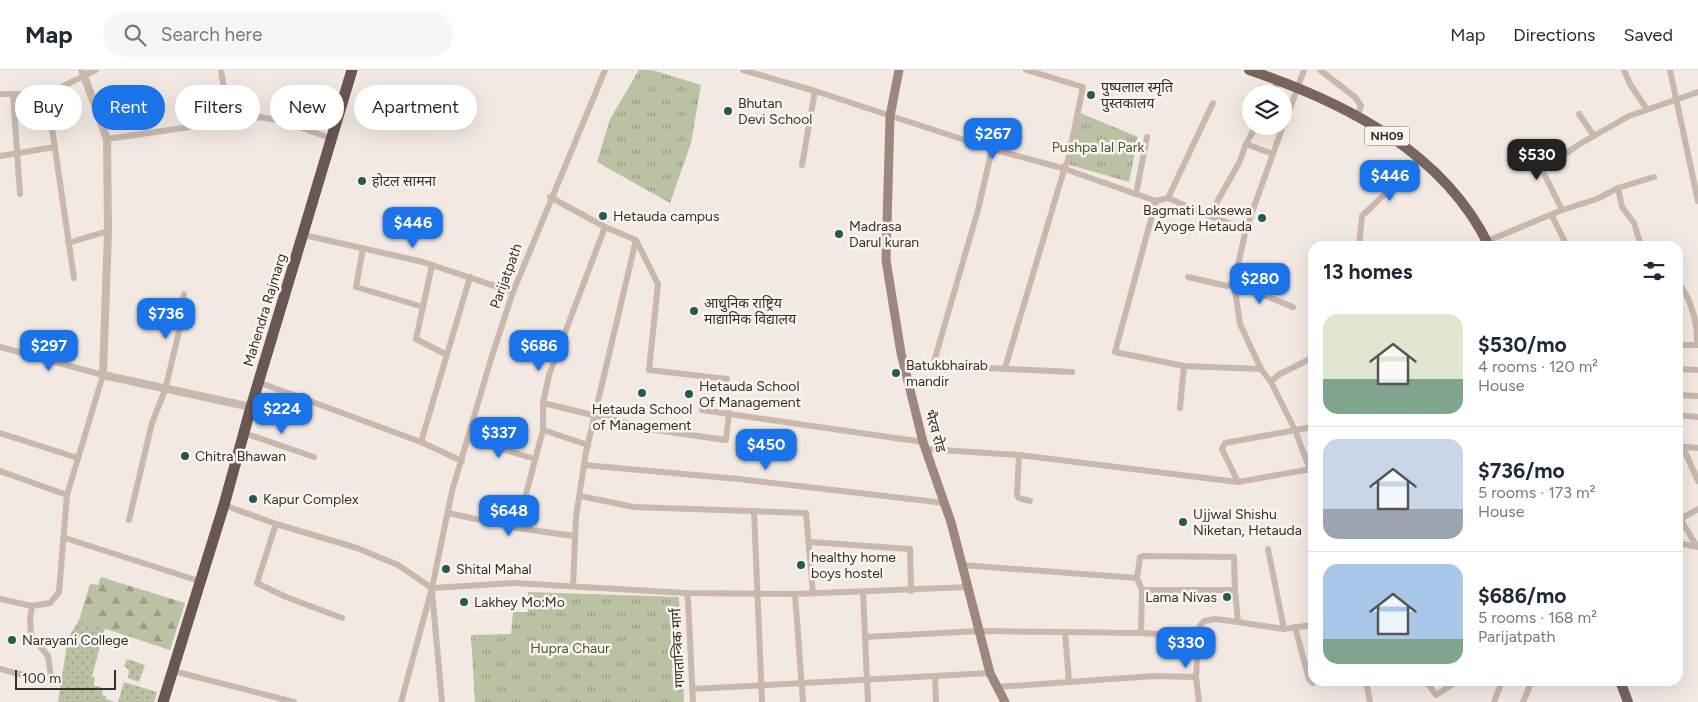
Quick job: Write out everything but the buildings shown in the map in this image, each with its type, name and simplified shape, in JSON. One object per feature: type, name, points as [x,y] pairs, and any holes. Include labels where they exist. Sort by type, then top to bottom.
[{"type":"highway","name":"Mahendra Rajmarg","points":[[165,701],[352,70]]},
{"type":"main road","name":"भैरव रोड","points":[[898,70],[890,116],[886,260],[904,364],[924,445],[945,504],[969,587],[990,673],[1004,702]]},
{"type":"main road","name":"NH09","points":[[1249,70],[1299,87],[1357,116],[1421,159],[1436,172],[1465,204],[1486,241]]},
{"type":"main road","points":[[1622,686],[1628,702]]},
{"type":"street","points":[[62,85],[83,73],[96,70]]},
{"type":"street","points":[[221,70],[224,85]]},
{"type":"street","name":"Parijatpath","points":[[401,702],[432,588],[448,513],[468,439],[513,292],[550,197],[605,70]]},
{"type":"street","points":[[743,70],[816,90],[992,149],[1063,169],[1156,202],[1168,198],[1209,216],[1246,229]]},
{"type":"street","points":[[1005,368],[1063,169],[1067,164],[1083,87],[1026,70]]},
{"type":"street","points":[[1292,105],[1304,70]]},
{"type":"street","points":[[1320,70],[1355,97],[1361,106],[1357,116]]},
{"type":"street","points":[[1624,70],[1630,84],[1646,108]]},
{"type":"street","points":[[1670,70],[1698,201]]},
{"type":"street","points":[[0,599],[32,606],[50,603],[59,592],[65,538],[67,495],[103,376],[108,231],[107,139],[83,73]]},
{"type":"street","points":[[1276,85],[1278,80]]},
{"type":"street","points":[[802,165],[816,90]]},
{"type":"street","points":[[1543,170],[1594,136],[1646,108],[1698,92]]},
{"type":"street","points":[[0,94],[13,94],[20,194]]},
{"type":"street","points":[[1168,198],[1213,103]]},
{"type":"street","points":[[1579,114],[1594,136]]},
{"type":"street","points":[[107,139],[260,117],[282,121],[333,138]]},
{"type":"street","points":[[52,130],[74,278]]},
{"type":"street","points":[[1209,216],[1239,164],[1251,135]]},
{"type":"street","points":[[1280,135],[1246,229],[1234,283],[1240,324],[1261,369],[1271,382],[1295,430],[1308,462]]},
{"type":"street","points":[[1136,194],[1148,137]]},
{"type":"street","points":[[1529,143],[1562,210]]},
{"type":"street","points":[[1246,144],[1273,154]]},
{"type":"street","points":[[0,156],[55,147]]},
{"type":"street","points":[[933,365],[978,210],[992,149]]},
{"type":"street","points":[[1360,241],[1362,216],[1421,159]]},
{"type":"street","points":[[1495,241],[1562,210],[1597,198],[1618,188],[1654,177]]},
{"type":"street","points":[[1618,188],[1622,207],[1634,223],[1639,241]]},
{"type":"street","points":[[550,197],[605,227],[636,240],[658,284],[649,370],[727,379]]},
{"type":"street","points":[[1156,202],[1115,352],[1184,366],[1261,369]]},
{"type":"street","points":[[1552,216],[1564,241]]},
{"type":"street","points":[[517,528],[542,430],[543,403],[549,375],[605,227]]},
{"type":"street","points":[[68,243],[108,231]]},
{"type":"street","points":[[304,235],[432,265],[470,276],[513,292]]},
{"type":"street","points":[[573,586],[574,536],[584,465],[636,240]]},
{"type":"street","points":[[363,248],[356,287],[423,308]]},
{"type":"street","points":[[432,265],[417,341],[445,354]]},
{"type":"street","points":[[421,442],[445,354],[470,276]]},
{"type":"street","points":[[1188,277],[1227,286],[1234,283],[1294,306]]},
{"type":"street","points":[[1683,290],[1690,300],[1698,338],[1697,345],[1683,345]]},
{"type":"street","points":[[130,520],[152,423],[166,390],[178,336],[184,294]]},
{"type":"street","points":[[0,347],[103,376],[251,407]]},
{"type":"street","points":[[1271,382],[1278,375],[1308,360]]},
{"type":"street","points":[[904,364],[1072,372]]},
{"type":"street","points":[[1180,408],[1184,366]]},
{"type":"street","points":[[1683,369],[1698,370]]},
{"type":"street","points":[[258,382],[421,442],[462,461]]},
{"type":"street","points":[[1683,395],[1698,396]]},
{"type":"street","points":[[543,403],[655,430],[726,440],[729,413]]},
{"type":"street","points":[[702,410],[924,445],[1238,482],[1308,473]]},
{"type":"street","points":[[1683,416],[1698,417]]},
{"type":"street","points":[[1238,482],[1222,449],[1224,444],[1308,428]]},
{"type":"street","points":[[542,430],[588,445]]},
{"type":"street","points":[[0,433],[78,458]]},
{"type":"street","points":[[244,433],[314,457]]},
{"type":"street","points":[[468,439],[535,459]]},
{"type":"street","points":[[1683,446],[1698,448]]},
{"type":"street","points":[[1683,452],[1698,481]]},
{"type":"street","points":[[1019,455],[1017,495],[1019,498],[1030,501]]},
{"type":"street","points":[[584,465],[739,479],[945,504]]},
{"type":"street","points":[[0,471],[67,495]]},
{"type":"street","points":[[580,496],[634,507],[806,513],[813,592]]},
{"type":"street","points":[[224,505],[276,524],[357,548],[398,564],[432,588],[514,583],[686,593],[795,594],[813,592],[911,591],[969,587]]},
{"type":"street","points":[[1683,515],[1698,509]]},
{"type":"street","points":[[754,511],[762,702]]},
{"type":"street","points":[[448,513],[517,528],[574,536]]},
{"type":"street","points":[[276,524],[257,583],[286,598],[342,618]]},
{"type":"street","points":[[1683,524],[1697,547]]},
{"type":"street","points":[[65,538],[200,581]]},
{"type":"street","points":[[810,542],[910,549],[911,591]]},
{"type":"street","points":[[1683,544],[1697,547]]},
{"type":"street","points":[[1268,549],[1284,629]]},
{"type":"street","points":[[1142,632],[1142,590],[1136,578],[1140,557],[1143,556],[1234,557],[1238,622]]},
{"type":"street","points":[[962,565],[1136,578]]},
{"type":"street","points":[[432,588],[442,702]]},
{"type":"street","points":[[1142,590],[1235,590]]},
{"type":"street","points":[[863,592],[868,702]]},
{"type":"street","name":"गणतान्त्रिक मार्ग","points":[[686,593],[688,599],[693,702]]},
{"type":"street","points":[[795,594],[803,702]]},
{"type":"street","points":[[32,606],[30,619],[31,635],[48,656],[51,677]]},
{"type":"street","points":[[1199,702],[1196,677],[1199,627],[1204,621],[1215,619],[1284,629],[1308,625]]},
{"type":"street","points":[[1295,627],[1308,675]]},
{"type":"street","points":[[866,637],[979,631],[1142,632],[1199,636]]},
{"type":"street","points":[[1065,632],[1069,682]]},
{"type":"street","points":[[0,669],[23,675]]},
{"type":"street","points":[[173,670],[294,702]]},
{"type":"street","points":[[692,689],[990,673]]},
{"type":"street","points":[[935,676],[936,702]]},
{"type":"street","points":[[997,686],[1154,676],[1196,677]]},
{"type":"street","points":[[1367,686],[1370,702]]},
{"type":"street","points":[[1430,686],[1436,694],[1450,686]]},
{"type":"street","points":[[1494,702],[1500,686]]},
{"type":"street","points":[[1523,702],[1530,686]]},
{"type":"green space","points":[[639,70],[652,70],[701,85],[691,143],[670,203],[597,162],[610,119]]},
{"type":"green space","name":"Pushpa lal Park","points":[[1080,113],[1138,137],[1129,182],[1067,164]]},
{"type":"green space","points":[[101,577],[185,603],[170,650],[79,620],[90,584],[98,585]]},
{"type":"green space","name":"Hupra Chaur","points":[[528,592],[679,597],[684,702],[475,702],[471,635],[511,634],[513,612],[528,612]]},
{"type":"green space","points":[[79,620],[105,628],[92,676],[95,678],[93,685],[103,688],[102,695],[106,696],[106,699],[115,702],[58,702],[68,638]]},
{"type":"green space","points":[[127,659],[145,665],[139,682],[128,678],[129,670],[124,666]]},
{"type":"green space","points":[[124,682],[157,692],[154,702],[118,702]]},
{"type":"place","name":"पुष्पलाल स्मृति पुस्तकालय","points":[[1091,95]]},
{"type":"place","name":"Bhutan Devi School","points":[[728,111]]},
{"type":"place","name":"होटल सामना","points":[[362,181]]},
{"type":"place","name":"Hetauda campus","points":[[603,216]]},
{"type":"place","name":"Bagmati Loksewa Ayoge Hetauda","points":[[1262,218]]},
{"type":"place","name":"Madrasa Darul kuran","points":[[839,234]]},
{"type":"place","name":"आधुनिक राष्ट्रिय माद्यामिक विद्यालय","points":[[694,311]]},
{"type":"place","name":"Batukbhairab mandir","points":[[896,373]]},
{"type":"place","name":"Hetauda School of Management","points":[[642,393]]},
{"type":"place","name":"Hetauda School Of Management","points":[[689,394]]},
{"type":"place","name":"Chitra Bhawan","points":[[185,456]]},
{"type":"place","name":"Kapur Complex","points":[[253,499]]},
{"type":"place","name":"Ujjwal Shishu Niketan, Hetauda","points":[[1183,522]]},
{"type":"place","name":"healthy home boys hostel","points":[[801,565]]},
{"type":"place","name":"Shital Mahal","points":[[446,569]]},
{"type":"place","name":"Lama Nivas","points":[[1227,597]]},
{"type":"place","name":"Lakhey Mo:Mo","points":[[464,602]]},
{"type":"place","name":"Narayani College","points":[[12,640]]}]
